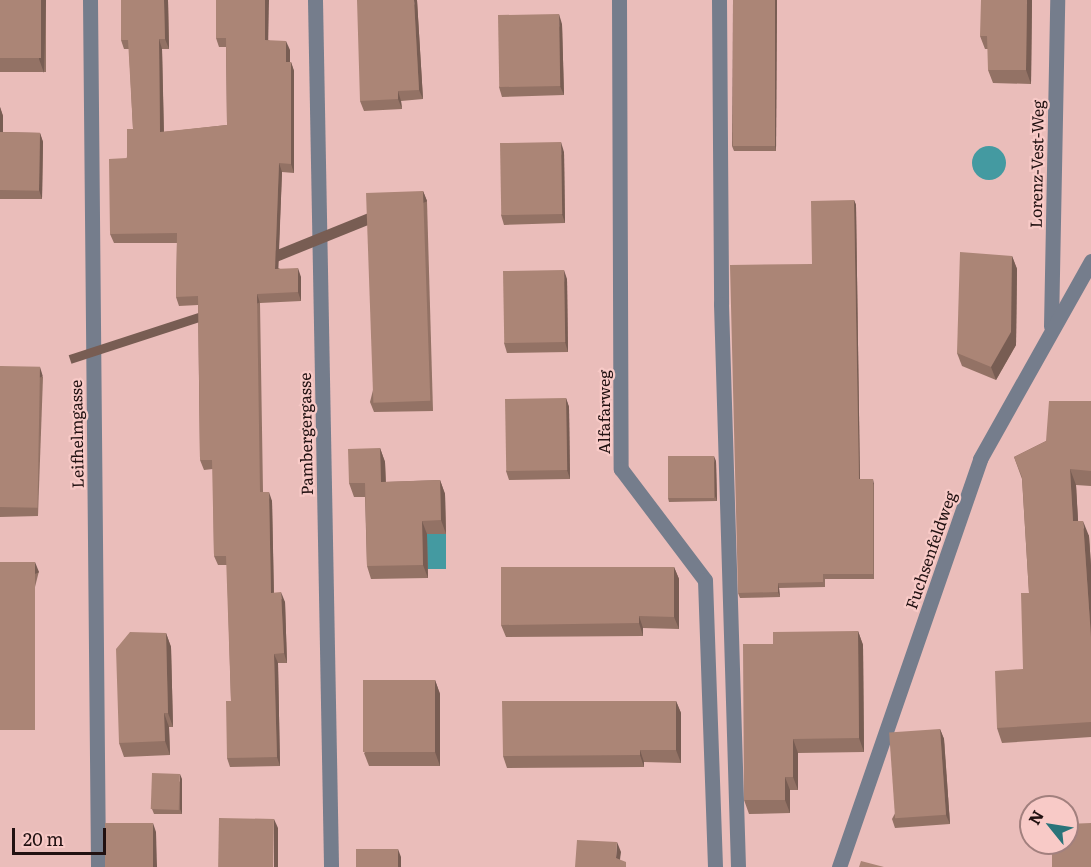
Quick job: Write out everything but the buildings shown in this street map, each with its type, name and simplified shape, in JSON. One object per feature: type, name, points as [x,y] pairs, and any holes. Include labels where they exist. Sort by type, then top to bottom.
[{"type":"street","name":"Leifhelmgasse","points":[[90,0],[98,867]]},
{"type":"street","name":"Pambergergasse","points":[[315,0],[331,867]]},
{"type":"street","name":"Alfafarweg","points":[[619,0],[621,469],[705,580],[715,867]]},
{"type":"street","points":[[719,0],[721,304],[738,867]]},
{"type":"street","name":"Lorenz-Vest-Weg","points":[[1051,329],[1057,0]]},
{"type":"street","name":"Fuchsenfeldweg","points":[[839,867],[980,459],[1091,261]]},
{"type":"water","points":[[989,146],[1001,151],[1006,163],[1001,175],[989,180],[977,175],[972,163],[977,151]]},
{"type":"water","points":[[427,534],[446,534],[446,569],[427,569]]}]
